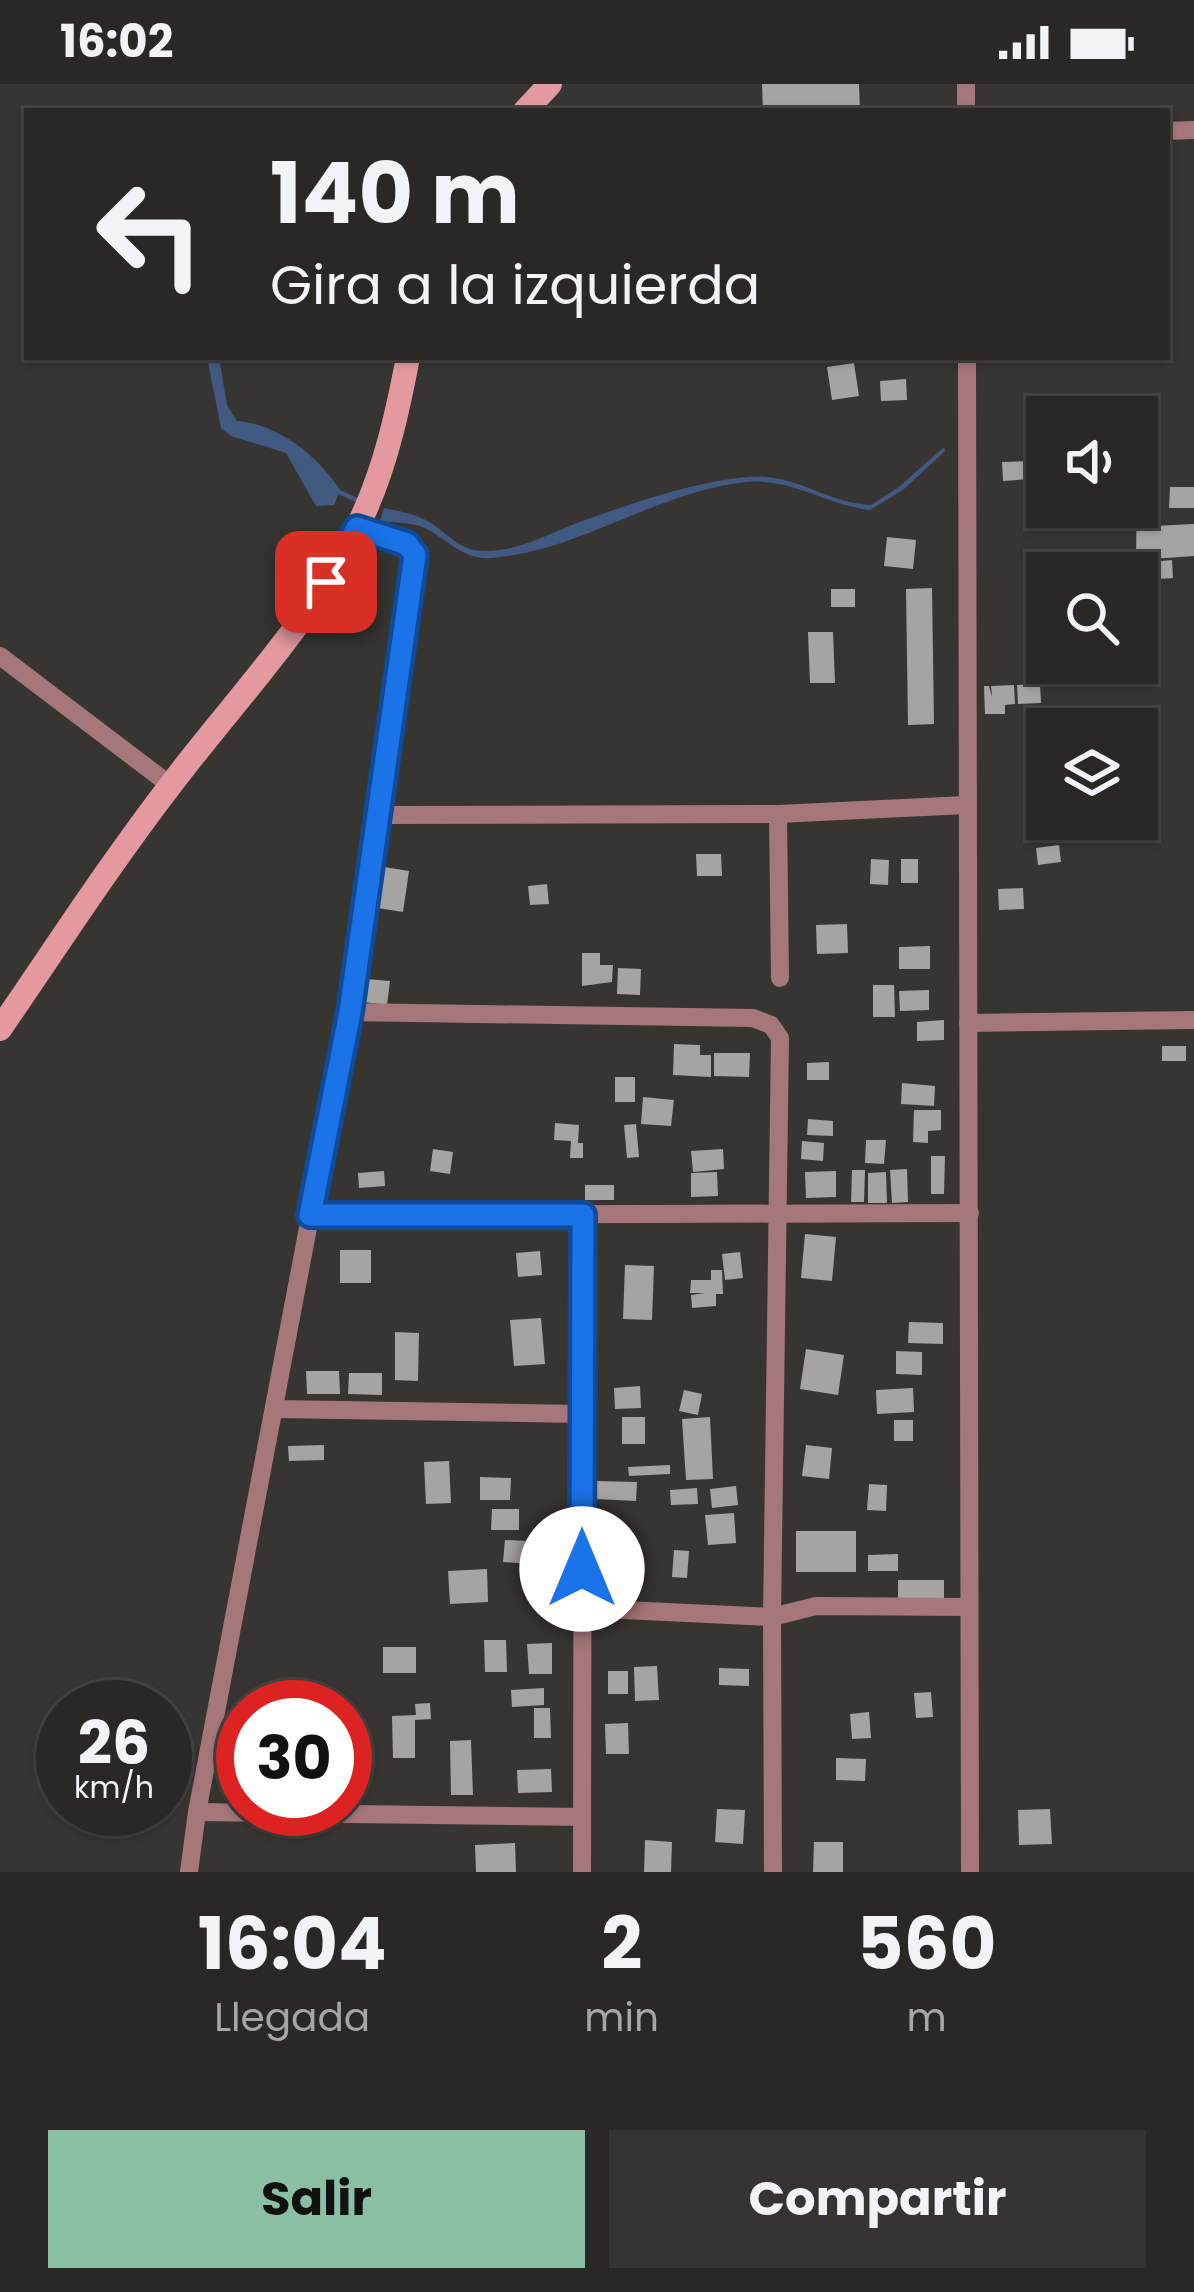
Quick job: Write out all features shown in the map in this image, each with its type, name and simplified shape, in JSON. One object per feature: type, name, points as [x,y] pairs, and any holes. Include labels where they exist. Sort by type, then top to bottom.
[{"type":"main road","points":[[528,108],[550,84]]},
{"type":"main road","points":[[0,1029],[170,785],[312,604],[361,519],[392,430],[407,360]]},
{"type":"street","points":[[967,360],[970,1872]]},
{"type":"street","points":[[189,1872],[350,1012],[415,555],[407,544],[361,519]]},
{"type":"street","points":[[0,656],[170,785]]},
{"type":"street","points":[[380,815],[778,814],[965,805]]},
{"type":"street","points":[[778,814],[780,978]]},
{"type":"street","points":[[350,1012],[754,1018],[771,1025],[780,1038],[773,1872]]},
{"type":"street","points":[[968,1022],[1194,1020]]},
{"type":"street","points":[[310,1215],[970,1214]]},
{"type":"street","points":[[582,1872],[583,1215]]},
{"type":"street","points":[[276,1409],[581,1414]]},
{"type":"street","points":[[582,1608],[772,1617],[816,1606],[969,1607]]},
{"type":"street","points":[[197,1812],[582,1817]]},
{"type":"water","points":[[208,360],[220,360],[227,405],[237,421],[267,428],[309,454],[340,490],[334,505],[316,506],[286,453],[231,436],[221,428]]},
{"type":"water","points":[[944,447],[903,490],[870,510],[779,484],[746,482],[681,497],[555,545],[491,558],[464,553],[420,526],[380,521],[384,508],[406,513],[428,521],[468,548],[489,551],[519,546],[646,499],[728,479],[781,479],[871,505]]},
{"type":"building","points":[[762,84],[859,84],[860,108],[763,108]]},
{"type":"building","points":[[854,363],[859,396],[832,400],[827,367]]},
{"type":"building","points":[[906,379],[907,400],[881,401],[880,381]]},
{"type":"building","points":[[1026,461],[1026,479],[1003,481],[1002,462]]},
{"type":"building","points":[[1170,487],[1194,487],[1194,508],[1169,508]]},
{"type":"building","points":[[1194,524],[1194,556],[1158,558],[1158,552],[1136,552],[1136,528]]},
{"type":"building","points":[[887,537],[916,540],[913,569],[884,566]]},
{"type":"building","points":[[1172,560],[1173,578],[1158,579],[1158,561]]},
{"type":"building","points":[[932,588],[934,724],[908,725],[906,589]]},
{"type":"building","points":[[831,589],[855,589],[855,607],[831,607]]},
{"type":"building","points":[[808,632],[833,632],[835,683],[810,683]]},
{"type":"building","points":[[1040,684],[1041,703],[1018,704],[1017,685]]},
{"type":"building","points":[[1014,685],[1015,704],[1005,705],[1005,714],[985,714],[984,686],[989,686],[992,697],[991,686]]},
{"type":"building","points":[[1059,845],[1061,862],[1038,865],[1036,848]]},
{"type":"building","points":[[696,854],[721,854],[722,876],[697,876]]},
{"type":"building","points":[[871,859],[889,860],[888,885],[870,884]]},
{"type":"building","points":[[901,859],[918,859],[918,883],[901,883]]},
{"type":"building","points":[[378,866],[409,871],[403,912],[371,907]]},
{"type":"building","points":[[547,884],[549,904],[530,905],[528,886]]},
{"type":"building","points":[[1023,888],[1024,909],[999,910],[998,889]]},
{"type":"building","points":[[847,924],[848,953],[817,954],[816,925]]},
{"type":"building","points":[[930,946],[930,969],[899,969],[899,947]]},
{"type":"building","points":[[582,953],[600,953],[600,965],[613,965],[612,982],[582,986]]},
{"type":"building","points":[[618,968],[641,969],[640,995],[617,994]]},
{"type":"building","points":[[366,979],[390,981],[387,1005],[364,1002]]},
{"type":"building","points":[[873,985],[894,985],[895,1017],[873,1017]]},
{"type":"building","points":[[929,990],[929,1010],[900,1011],[899,991]]},
{"type":"building","points":[[944,1020],[944,1040],[917,1041],[917,1022]]},
{"type":"building","points":[[674,1044],[700,1045],[700,1055],[711,1055],[711,1077],[673,1075]]},
{"type":"building","points":[[1162,1046],[1186,1046],[1186,1061],[1162,1061]]},
{"type":"building","points":[[714,1053],[750,1053],[749,1077],[714,1076]]},
{"type":"building","points":[[829,1062],[829,1080],[807,1080],[807,1063]]},
{"type":"building","points":[[615,1077],[635,1077],[635,1102],[615,1102]]},
{"type":"building","points":[[902,1083],[935,1086],[934,1106],[901,1104]]},
{"type":"building","points":[[643,1097],[674,1100],[671,1126],[641,1124]]},
{"type":"building","points":[[914,1110],[941,1110],[941,1130],[928,1131],[928,1143],[913,1142]]},
{"type":"building","points":[[808,1119],[833,1121],[833,1136],[807,1135]]},
{"type":"building","points":[[555,1123],[579,1125],[583,1158],[570,1158],[571,1141],[554,1140]]},
{"type":"building","points":[[636,1124],[639,1157],[627,1158],[624,1125]]},
{"type":"building","points":[[866,1140],[886,1140],[884,1164],[865,1163]]},
{"type":"building","points":[[802,1141],[824,1143],[823,1161],[801,1159]]},
{"type":"building","points":[[433,1149],[453,1152],[450,1174],[430,1171]]},
{"type":"building","points":[[723,1149],[724,1169],[693,1172],[691,1151]]},
{"type":"building","points":[[931,1156],[945,1156],[944,1194],[931,1194]]},
{"type":"building","points":[[907,1169],[908,1202],[892,1203],[890,1170]]},
{"type":"building","points":[[852,1170],[865,1170],[864,1202],[851,1202]]},
{"type":"building","points":[[384,1171],[385,1186],[359,1188],[358,1173]]},
{"type":"building","points":[[836,1171],[836,1197],[806,1198],[805,1172]]},
{"type":"building","points":[[717,1172],[718,1196],[691,1197],[691,1173]]},
{"type":"building","points":[[886,1172],[887,1203],[868,1203],[868,1173]]},
{"type":"building","points":[[585,1185],[614,1185],[614,1200],[585,1200]]},
{"type":"building","points":[[805,1234],[836,1237],[832,1281],[801,1278]]},
{"type":"building","points":[[340,1250],[371,1250],[371,1283],[340,1283]]},
{"type":"building","points":[[540,1251],[542,1275],[518,1277],[516,1253]]},
{"type":"building","points":[[740,1252],[743,1278],[725,1280],[722,1254]]},
{"type":"building","points":[[625,1265],[654,1266],[652,1320],[623,1319]]},
{"type":"building","points":[[711,1270],[722,1270],[723,1294],[716,1294],[716,1306],[692,1308],[691,1295],[705,1293],[690,1293],[691,1280],[711,1280]]},
{"type":"building","points":[[541,1318],[545,1364],[514,1366],[510,1320]]},
{"type":"building","points":[[909,1322],[943,1323],[943,1344],[908,1343]]},
{"type":"building","points":[[395,1332],[419,1333],[418,1381],[395,1380]]},
{"type":"building","points":[[806,1349],[844,1355],[838,1395],[800,1389]]},
{"type":"building","points":[[896,1351],[922,1352],[922,1375],[896,1374]]},
{"type":"building","points":[[306,1371],[339,1371],[340,1394],[307,1394]]},
{"type":"building","points":[[349,1373],[382,1373],[382,1395],[348,1394]]},
{"type":"building","points":[[640,1386],[641,1408],[615,1409],[614,1388]]},
{"type":"building","points":[[913,1388],[914,1412],[877,1414],[876,1390]]},
{"type":"building","points":[[684,1390],[702,1394],[698,1415],[679,1411]]},
{"type":"building","points":[[622,1417],[645,1417],[645,1444],[622,1444]]},
{"type":"building","points":[[710,1417],[713,1479],[686,1480],[682,1419]]},
{"type":"building","points":[[894,1420],[913,1420],[913,1441],[894,1441]]},
{"type":"building","points":[[324,1445],[324,1460],[289,1461],[288,1446]]},
{"type":"building","points":[[806,1445],[832,1448],[829,1479],[802,1476]]},
{"type":"building","points":[[449,1461],[451,1503],[426,1504],[424,1462]]},
{"type":"building","points":[[670,1465],[670,1474],[629,1476],[628,1467]]},
{"type":"building","points":[[480,1477],[511,1478],[510,1500],[480,1500]]},
{"type":"building","points":[[597,1481],[637,1482],[636,1501],[596,1499]]},
{"type":"building","points":[[869,1484],[887,1485],[886,1511],[867,1510]]},
{"type":"building","points":[[736,1486],[738,1505],[712,1508],[710,1489]]},
{"type":"building","points":[[697,1488],[698,1504],[671,1505],[670,1490]]},
{"type":"building","points":[[492,1509],[519,1509],[519,1530],[491,1530]]},
{"type":"building","points":[[734,1513],[736,1543],[708,1545],[705,1515]]},
{"type":"building","points":[[796,1531],[856,1531],[856,1572],[796,1572]]},
{"type":"building","points":[[505,1540],[531,1541],[530,1564],[503,1562]]},
{"type":"building","points":[[674,1550],[689,1551],[687,1578],[672,1577]]},
{"type":"building","points":[[898,1554],[898,1571],[868,1571],[868,1555]]},
{"type":"building","points":[[487,1569],[488,1602],[450,1604],[448,1571]]},
{"type":"building","points":[[898,1580],[944,1580],[944,1601],[898,1600]]},
{"type":"building","points":[[563,1583],[565,1599],[540,1602],[539,1585]]},
{"type":"building","points":[[484,1640],[506,1640],[507,1672],[485,1672]]},
{"type":"building","points":[[552,1643],[552,1674],[529,1674],[527,1644]]},
{"type":"building","points":[[383,1647],[416,1647],[416,1673],[383,1673]]},
{"type":"building","points":[[657,1666],[659,1700],[635,1701],[634,1667]]},
{"type":"building","points":[[719,1668],[749,1669],[749,1686],[719,1685]]},
{"type":"building","points":[[608,1671],[628,1671],[628,1694],[608,1694]]},
{"type":"building","points":[[544,1688],[544,1705],[512,1707],[511,1690]]},
{"type":"building","points":[[931,1692],[933,1717],[916,1718],[914,1693]]},
{"type":"building","points":[[430,1703],[431,1719],[415,1720],[415,1758],[393,1758],[392,1716],[416,1715],[415,1704]]},
{"type":"building","points":[[534,1708],[550,1708],[551,1738],[534,1738]]},
{"type":"building","points":[[869,1712],[871,1738],[852,1739],[850,1714]]},
{"type":"building","points":[[628,1723],[629,1754],[606,1754],[605,1724]]},
{"type":"building","points":[[471,1740],[473,1795],[451,1795],[450,1741]]},
{"type":"building","points":[[836,1758],[866,1759],[865,1781],[836,1780]]},
{"type":"building","points":[[551,1769],[552,1792],[518,1793],[517,1770]]},
{"type":"building","points":[[717,1809],[745,1810],[743,1844],[715,1842]]},
{"type":"building","points":[[1050,1809],[1052,1844],[1019,1845],[1018,1810]]},
{"type":"building","points":[[645,1840],[672,1842],[671,1872],[644,1872]]},
{"type":"building","points":[[814,1842],[843,1842],[843,1872],[813,1872]]},
{"type":"building","points":[[515,1843],[516,1872],[476,1872],[475,1845]]},
{"type":"waterway","points":[[339,492],[361,502]]},
{"type":"route","points":[[326,582],[357,528],[413,549],[350,1012],[310,1215],[583,1215],[582,1569]]}]
